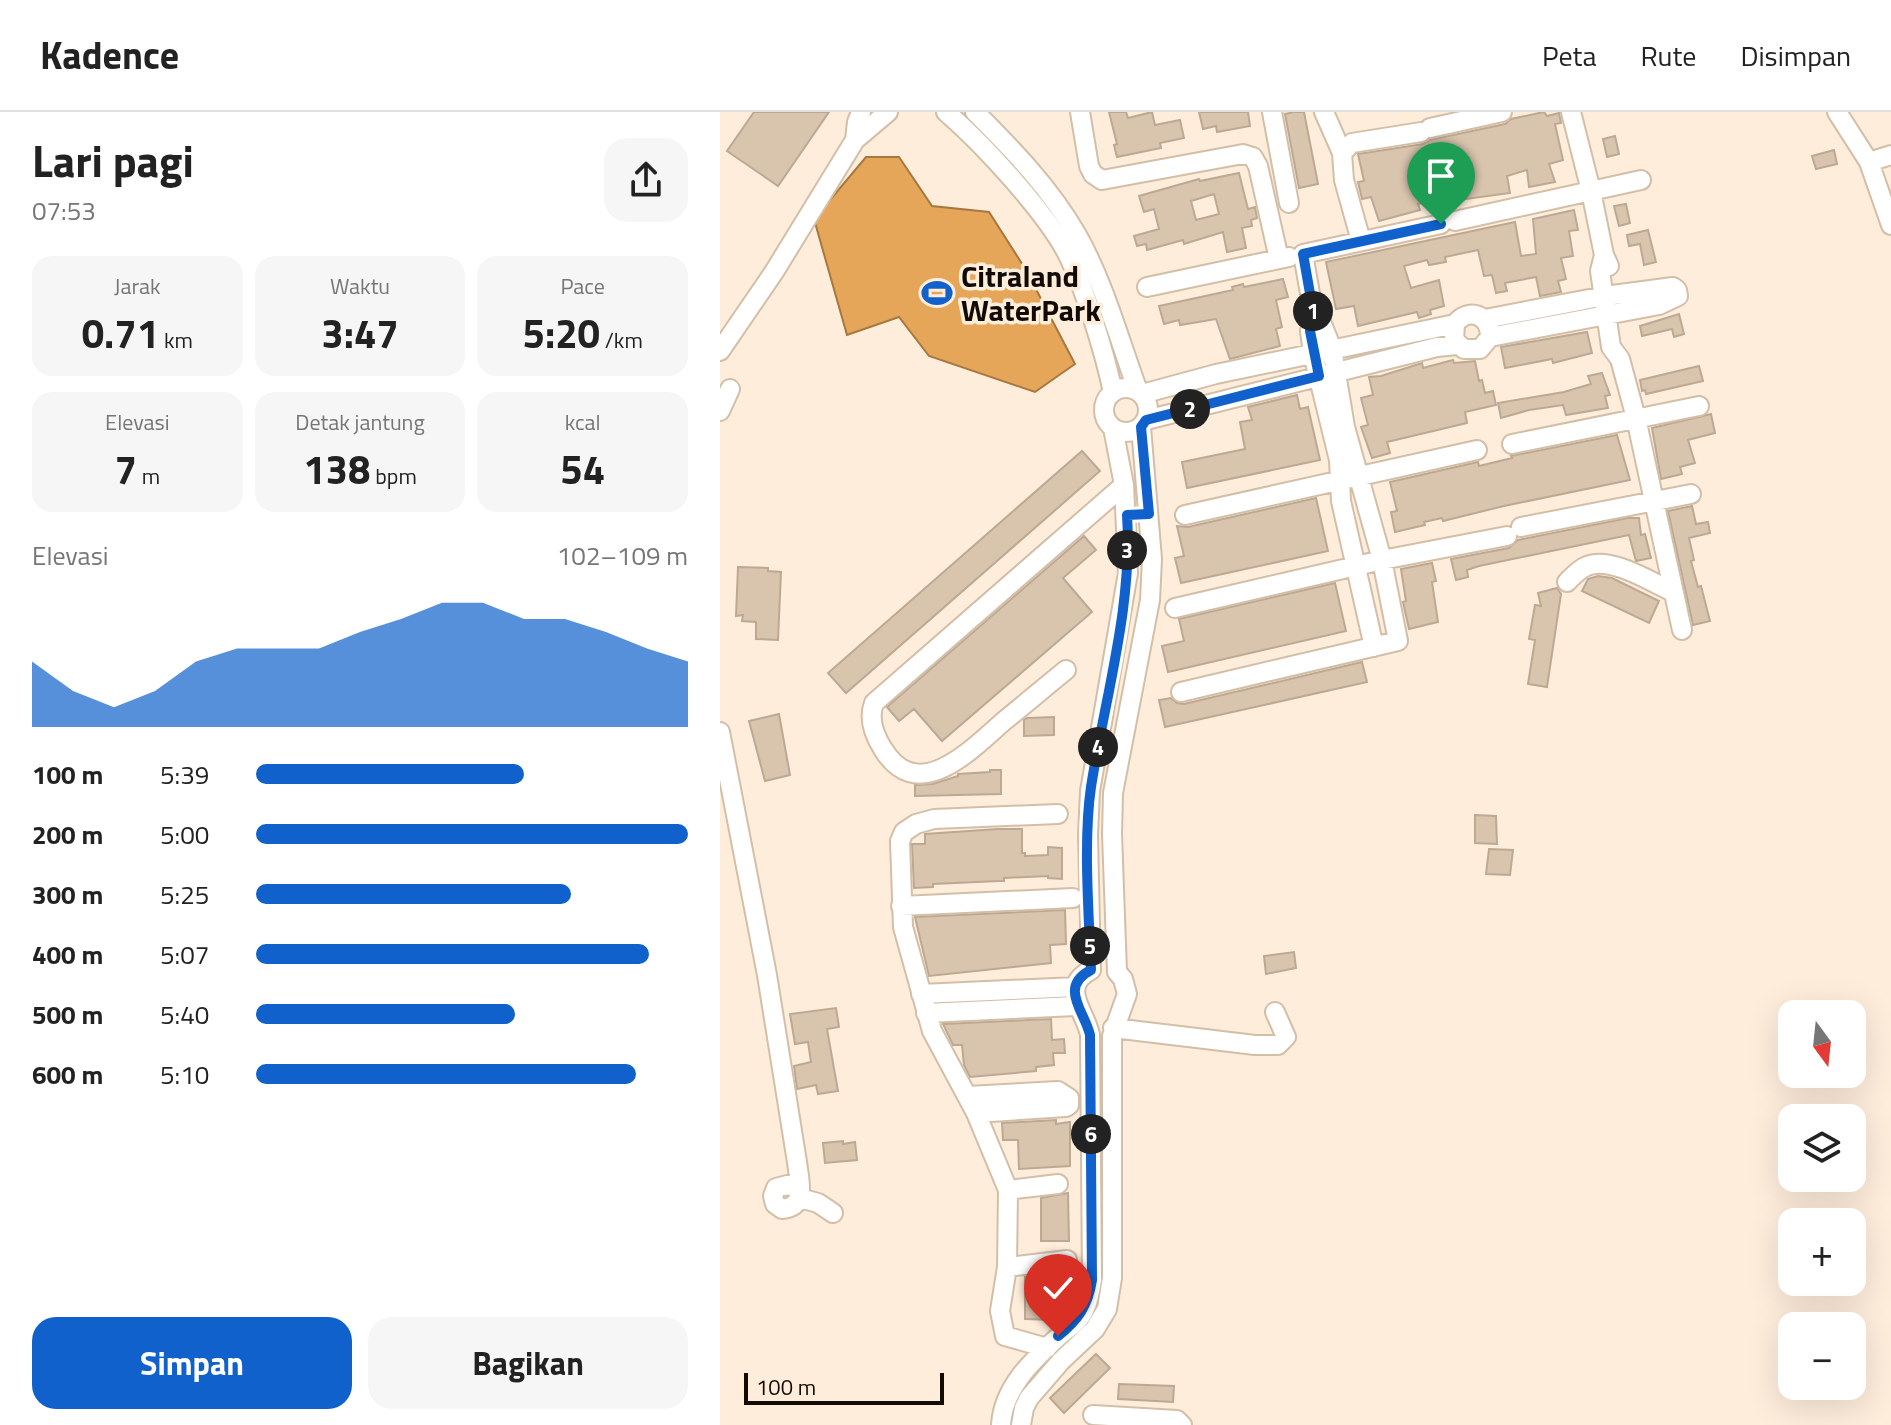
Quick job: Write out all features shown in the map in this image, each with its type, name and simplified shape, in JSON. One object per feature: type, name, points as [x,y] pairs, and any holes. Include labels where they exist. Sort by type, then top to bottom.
[{"type":"street","points":[[855,140],[861,112]]},
{"type":"street","points":[[720,351],[774,272],[855,140],[888,112]]},
{"type":"street","points":[[946,112],[1021,191],[1063,246],[1077,276],[1106,359],[1113,392]]},
{"type":"street","points":[[975,112],[1020,156],[1065,215],[1079,239],[1148,406],[1143,424],[1152,550],[1150,600],[1113,793],[1117,972]]},
{"type":"street","points":[[1080,112],[1089,166],[1093,174],[1102,180],[1243,154],[1253,157],[1258,166],[1279,259]]},
{"type":"street","points":[[1272,112],[1289,203]]},
{"type":"street","points":[[1324,112],[1342,153],[1344,180],[1361,241]]},
{"type":"street","points":[[1342,153],[1352,143],[1502,112]]},
{"type":"street","points":[[1571,112],[1604,255],[1612,271],[1612,304],[1623,344],[1620,359],[1636,418],[1682,630]]},
{"type":"street","points":[[1837,112],[1869,162],[1891,225]]},
{"type":"street","points":[[1869,162],[1891,155]]},
{"type":"street","points":[[1147,287],[1641,180]]},
{"type":"street","points":[[1181,692],[1395,643],[1398,637],[1382,560],[1349,479],[1345,427],[1323,352],[1310,331],[1314,316],[1303,254]]},
{"type":"street","points":[[1091,970],[1090,791],[1128,573],[1124,485],[1113,428],[1104,413],[1106,401],[1113,392],[1122,388],[1140,392],[1391,340],[1455,324],[1469,314],[1487,328],[1612,304]]},
{"type":"street","points":[[1455,324],[1453,335],[1457,345]]},
{"type":"street","points":[[1113,428],[1127,432],[1201,406],[1437,347],[1457,345],[1472,351],[1480,349],[1487,328]]},
{"type":"street","points":[[1196,379],[1201,406]]},
{"type":"street","points":[[720,411],[730,389]]},
{"type":"street","points":[[1512,444],[1699,406]]},
{"type":"street","points":[[1185,515],[1477,450]]},
{"type":"street","points":[[1349,479],[1341,501],[1374,647]]},
{"type":"street","points":[[1066,670],[961,759],[938,771],[915,772],[901,768],[892,762],[873,729],[870,713],[874,703],[1124,485]]},
{"type":"street","points":[[1175,608],[1691,494]]},
{"type":"street","points":[[1127,515],[1149,514]]},
{"type":"street","points":[[1567,582],[1584,567],[1599,563],[1630,571],[1673,592]]},
{"type":"street","points":[[720,732],[767,975],[792,1120],[800,1193],[833,1213]]},
{"type":"street","points":[[1047,1348],[1005,1336],[1000,1311],[1007,1267],[1008,1190],[972,1105],[932,1031],[926,1013],[906,943],[898,850],[904,832],[916,824],[934,819],[1058,814]]},
{"type":"street","points":[[901,906],[1073,898]]},
{"type":"street","points":[[1001,1425],[1007,1396],[1015,1382],[1081,1315],[1090,1295],[1090,1035],[1079,1003],[1083,974],[1091,970],[1110,969],[1123,979],[1127,994],[1116,1021],[1112,1278],[1107,1309],[1095,1329],[1061,1361],[1029,1398],[1021,1425]]},
{"type":"street","points":[[921,994],[1079,1003],[1099,1020],[1255,1045],[1278,1045],[1286,1037],[1275,1012]]},
{"type":"street","points":[[926,1013],[1079,1003]]},
{"type":"street","points":[[1008,1190],[1058,1184]]},
{"type":"street","points":[[1007,1267],[1067,1260]]},
{"type":"street","points":[[1093,1415],[1177,1420],[1182,1425]]},
{"type":"shaded area","name":"Citraland WaterPark","points":[[866,157],[899,157],[932,206],[989,212],[1026,270],[1075,364],[1035,392],[929,356],[899,317],[847,335],[814,219]]},
{"type":"building","points":[[754,112],[829,112],[778,186],[727,151]]},
{"type":"building","points":[[1109,112],[1126,112],[1128,118],[1152,112],[1155,125],[1180,120],[1184,138],[1160,143],[1161,148],[1117,157]]},
{"type":"building","points":[[1199,112],[1248,112],[1250,126],[1217,132],[1216,126],[1203,129]]},
{"type":"building","points":[[1304,112],[1318,184],[1299,188],[1285,114]]},
{"type":"building","points":[[1544,112],[1547,116],[1559,113],[1561,123],[1555,124],[1563,160],[1549,164],[1555,182],[1529,187],[1527,170],[1507,176],[1510,193],[1452,201],[1451,195],[1418,204],[1420,210],[1379,221],[1371,197],[1362,199],[1358,182],[1364,181],[1358,154],[1423,144],[1505,124],[1511,119]],"holes":[[[1445,161],[1448,180],[1423,188],[1418,166]]]},
{"type":"building","points":[[1615,136],[1619,154],[1607,157],[1603,139]]},
{"type":"building","points":[[1834,150],[1837,164],[1816,169],[1812,156]]},
{"type":"building","points":[[1239,173],[1248,209],[1255,207],[1257,218],[1251,220],[1252,226],[1242,228],[1246,248],[1227,252],[1223,232],[1184,244],[1183,240],[1147,250],[1146,244],[1137,246],[1134,236],[1159,229],[1154,209],[1144,212],[1139,196]],"holes":[[[1214,194],[1219,214],[1196,220],[1191,201]]]},
{"type":"building","points":[[1626,204],[1630,223],[1619,226],[1614,206]]},
{"type":"building","points":[[1574,210],[1578,230],[1569,231],[1573,256],[1561,258],[1566,279],[1558,281],[1561,292],[1540,296],[1536,277],[1505,283],[1507,291],[1496,293],[1492,275],[1484,276],[1478,250],[1445,257],[1446,262],[1429,265],[1427,260],[1404,266],[1411,288],[1439,280],[1444,306],[1430,310],[1431,314],[1419,318],[1417,312],[1358,326],[1354,306],[1336,309],[1326,262],[1515,222],[1521,256],[1536,254],[1533,219]]},
{"type":"building","points":[[1648,230],[1656,262],[1644,265],[1640,244],[1629,246],[1627,235]]},
{"type":"building","points":[[1283,279],[1288,297],[1276,300],[1282,327],[1276,329],[1280,346],[1230,359],[1216,319],[1180,325],[1179,320],[1164,324],[1159,306],[1233,290],[1232,287],[1243,284],[1244,287]]},
{"type":"building","points":[[1679,314],[1684,334],[1674,337],[1672,329],[1642,336],[1640,326]]},
{"type":"building","points":[[1587,332],[1592,353],[1553,363],[1552,359],[1505,368],[1501,347]]},
{"type":"building","points":[[1453,360],[1454,363],[1475,361],[1479,381],[1482,380],[1485,393],[1493,391],[1496,405],[1465,412],[1467,423],[1387,442],[1390,453],[1372,458],[1361,427],[1368,425],[1361,398],[1373,395],[1369,377],[1422,363],[1423,368]]},
{"type":"building","points":[[1699,366],[1703,381],[1646,394],[1645,390],[1642,391],[1640,380]]},
{"type":"building","points":[[1602,373],[1610,395],[1605,396],[1608,408],[1566,415],[1563,405],[1501,418],[1498,403],[1564,392],[1591,384],[1588,376]]},
{"type":"building","points":[[1297,395],[1300,409],[1308,407],[1320,460],[1187,488],[1182,462],[1245,449],[1240,422],[1252,420],[1248,407]]},
{"type":"building","points":[[1711,414],[1715,433],[1688,440],[1695,463],[1680,467],[1682,474],[1661,479],[1652,428]]},
{"type":"building","points":[[1617,435],[1630,480],[1443,521],[1442,518],[1395,532],[1391,512],[1397,511],[1390,482]]},
{"type":"building","points":[[1082,451],[1100,471],[846,693],[828,673]]},
{"type":"building","points":[[1316,498],[1328,551],[1181,583],[1175,558],[1184,556],[1177,526],[1188,527]]},
{"type":"building","points":[[1692,506],[1696,524],[1708,522],[1710,533],[1689,538],[1694,560],[1691,561],[1710,621],[1693,625],[1668,511]]},
{"type":"building","points":[[1639,518],[1641,535],[1645,534],[1651,558],[1636,561],[1629,535],[1479,566],[1467,570],[1468,577],[1456,580],[1451,559],[1509,548],[1518,540]]},
{"type":"building","points":[[1084,536],[1096,550],[1063,578],[1092,612],[942,741],[914,709],[899,721],[887,707]]},
{"type":"building","points":[[1432,563],[1438,622],[1409,629],[1401,569]]},
{"type":"building","points":[[738,567],[768,568],[768,571],[781,572],[778,640],[756,639],[756,622],[742,621],[743,615],[736,616]]},
{"type":"building","points":[[1598,576],[1612,578],[1659,601],[1649,623],[1582,591],[1588,579]]},
{"type":"building","points":[[1335,583],[1346,631],[1168,672],[1162,646],[1184,641],[1179,619]]},
{"type":"building","points":[[1557,588],[1561,594],[1547,687],[1528,684],[1535,640],[1529,639],[1535,605],[1541,606],[1538,593]]},
{"type":"building","points":[[1362,662],[1367,682],[1165,727],[1159,700],[1171,698],[1184,704]]},
{"type":"building","points":[[779,714],[790,775],[765,781],[749,721]]},
{"type":"building","points":[[1054,717],[1054,735],[1024,736],[1024,720],[1027,718]]},
{"type":"building","points":[[1001,770],[1001,794],[915,796],[915,785],[933,784],[958,774]]},
{"type":"building","points":[[1475,815],[1496,816],[1497,844],[1475,843]]},
{"type":"building","points":[[1022,829],[1022,853],[1025,856],[1048,855],[1048,847],[1062,848],[1062,879],[1048,876],[1004,878],[1004,881],[933,884],[933,887],[914,888],[912,844],[925,844],[925,834]]},
{"type":"building","points":[[1489,849],[1513,850],[1510,875],[1486,874]]},
{"type":"building","points":[[1065,910],[1066,944],[1050,945],[1051,963],[929,976],[915,917]]},
{"type":"building","points":[[1294,952],[1296,968],[1266,974],[1264,956]]},
{"type":"building","points":[[836,1008],[839,1027],[827,1029],[838,1091],[818,1094],[816,1085],[797,1089],[794,1066],[811,1062],[808,1042],[795,1044],[790,1014]]},
{"type":"building","points":[[1051,1019],[1052,1040],[1064,1039],[1065,1053],[1053,1053],[1054,1065],[1036,1067],[1036,1071],[970,1077],[964,1065],[962,1045],[953,1045],[943,1024]]},
{"type":"building","points":[[1056,1120],[1056,1124],[1070,1122],[1070,1166],[1019,1169],[1018,1140],[1003,1140],[1002,1123]]},
{"type":"building","points":[[843,1141],[843,1144],[855,1142],[857,1160],[825,1163],[823,1143]]},
{"type":"building","points":[[1068,1193],[1069,1241],[1041,1241],[1041,1198]]},
{"type":"building","points":[[1069,1272],[1069,1293],[1054,1293],[1054,1320],[1025,1319],[1025,1277]]},
{"type":"building","points":[[1096,1354],[1110,1368],[1064,1413],[1050,1398]]},
{"type":"building","points":[[1119,1384],[1174,1386],[1173,1402],[1118,1399]]},
{"type":"place","name":"Citraland WaterPark","points":[[937,293]]},
{"type":"route","points":[[1058,1336],[1081,1315],[1090,1295],[1092,1280],[1090,1035],[1084,1016],[1076,1006],[1075,992],[1083,974],[1091,970],[1090,791],[1128,573],[1127,515],[1149,514],[1141,427],[1146,420],[1319,376],[1313,354],[1310,331],[1314,316],[1303,254],[1441,224]]}]
